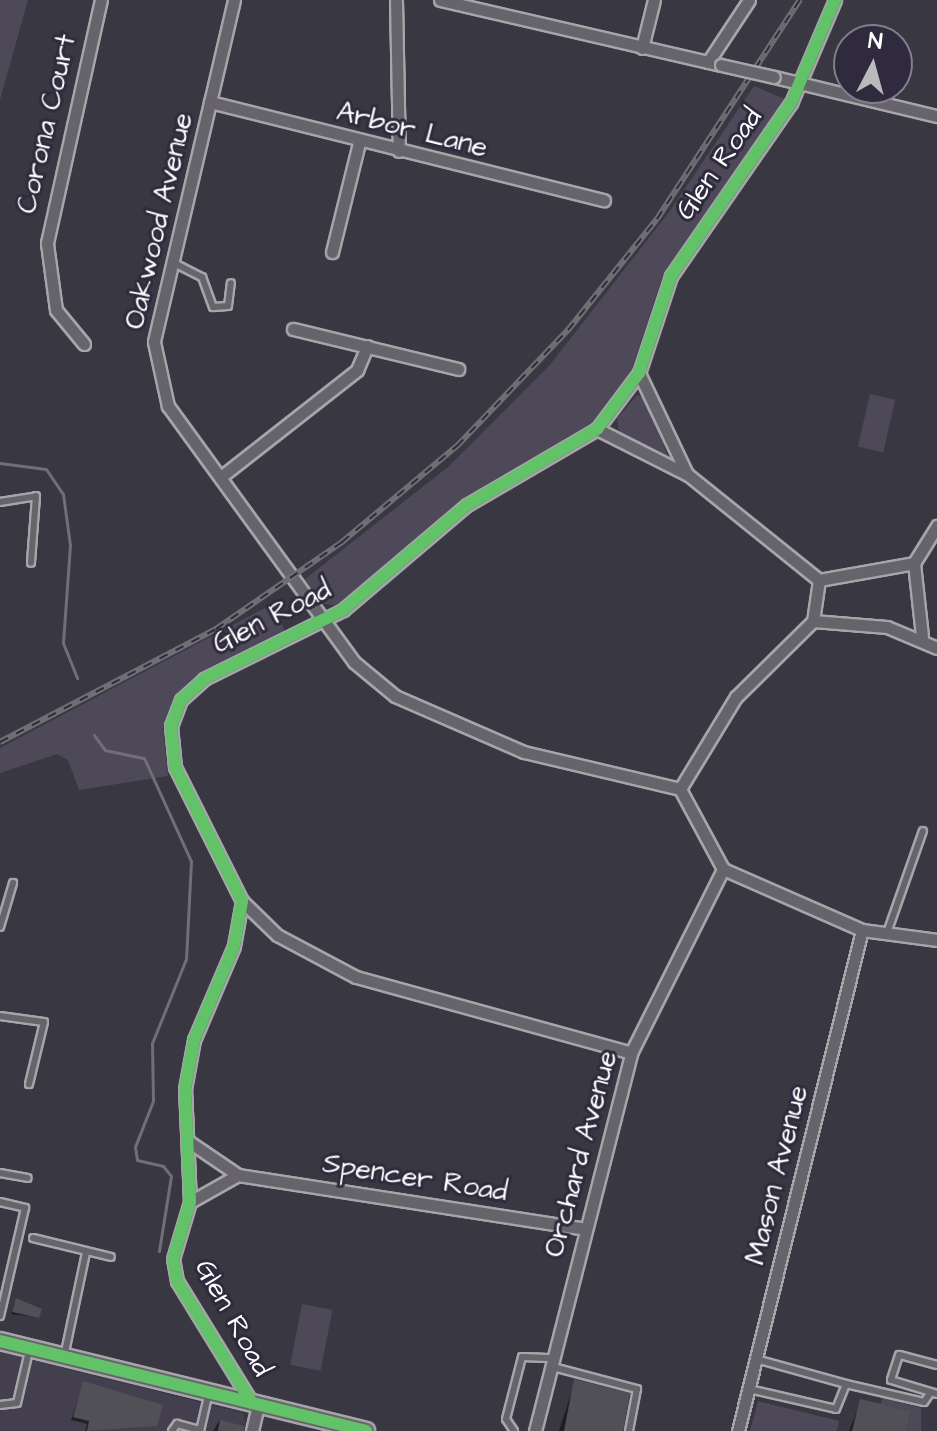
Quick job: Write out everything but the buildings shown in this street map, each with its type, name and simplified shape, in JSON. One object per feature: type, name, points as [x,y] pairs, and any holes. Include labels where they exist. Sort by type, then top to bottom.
[{"type":"main road","points":[[0,1341],[366,1431]]},
{"type":"street","name":"Corona Court","points":[[84,344],[56,310],[47,243],[101,0]]},
{"type":"street","name":"Oakwood Avenue","points":[[234,0],[154,342],[156,374],[168,406],[222,476],[354,662],[395,696],[468,734],[680,789]]},
{"type":"street","points":[[396,0],[399,151]]},
{"type":"street","points":[[440,0],[937,116]]},
{"type":"street","points":[[642,48],[654,0]]},
{"type":"street","points":[[708,62],[749,0]]},
{"type":"street","name":"Glen Road","points":[[255,1404],[177,1281],[173,1259],[190,1202],[188,1141],[194,1040],[234,946],[242,901],[175,767],[171,726],[181,700],[204,679],[325,621],[467,505],[597,429],[639,373],[671,276],[800,83],[835,0]]},
{"type":"street","name":"Arbor Lane","points":[[210,102],[359,143],[604,200]]},
{"type":"street","points":[[332,252],[359,143]]},
{"type":"street","points":[[293,329],[458,369]]},
{"type":"street","points":[[222,476],[357,370],[367,346]]},
{"type":"street","points":[[639,373],[687,474]]},
{"type":"street","points":[[597,429],[687,474],[819,580],[914,563]]},
{"type":"street","points":[[922,636],[914,563],[937,526]]},
{"type":"street","points":[[819,580],[813,621],[736,697],[680,789],[723,869],[862,930],[937,940]]},
{"type":"street","points":[[813,621],[922,636],[937,648]]},
{"type":"street","name":"Orchard Avenue","points":[[535,1431],[631,1053],[723,869]]},
{"type":"street","points":[[242,901],[277,935],[356,977],[631,1053]]},
{"type":"street","name":"Mason Avenue","points":[[738,1431],[862,930]]},
{"type":"street","name":"Spencer Road","points":[[188,1141],[238,1175],[585,1229]]},
{"type":"street","points":[[190,1202],[238,1175]]},
{"type":"street","points":[[252,1431],[255,1404]]},
{"type":"lane","points":[[172,262],[202,277],[213,307],[228,306],[231,283]]},
{"type":"lane","points":[[0,502],[36,496],[31,563]]},
{"type":"lane","points":[[887,933],[923,831]]},
{"type":"lane","points":[[0,927],[13,883]]},
{"type":"lane","points":[[0,1016],[44,1022],[29,1084]]},
{"type":"lane","points":[[0,1173],[28,1178]]},
{"type":"lane","points":[[0,1202],[25,1208],[0,1316]]},
{"type":"lane","points":[[33,1238],[111,1257]]},
{"type":"lane","points":[[64,1357],[86,1253]]},
{"type":"lane","points":[[0,1405],[17,1403],[30,1348]]},
{"type":"lane","points":[[934,1393],[891,1380],[899,1355],[937,1365]]},
{"type":"lane","points":[[514,1431],[506,1419],[522,1357],[554,1363],[637,1389],[629,1431]]},
{"type":"lane","points":[[756,1359],[924,1402],[934,1393]]},
{"type":"lane","points":[[749,1389],[836,1409],[846,1384]]},
{"type":"lane","points":[[172,1431],[174,1424],[200,1431],[209,1392]]},
{"type":"shaded area","points":[[0,0],[28,0],[0,100]]},
{"type":"shaded area","points":[[754,86],[787,100],[662,278],[629,378],[596,421],[484,486],[336,606],[321,603],[305,579],[448,467],[549,366],[669,212]]},
{"type":"shaded area","points":[[870,394],[895,400],[883,452],[858,447]]},
{"type":"shaded area","points":[[637,395],[645,397],[669,459],[619,433],[617,418]]},
{"type":"shaded area","points":[[278,601],[284,632],[179,693],[163,729],[168,776],[79,790],[68,760],[57,754],[0,773],[0,748]]},
{"type":"shaded area","points":[[302,1304],[332,1310],[321,1371],[290,1365]]},
{"type":"shaded area","points":[[0,1352],[243,1413],[247,1431],[0,1431]]},
{"type":"shaded area","points":[[882,1398],[921,1408],[921,1431],[906,1431],[911,1411],[881,1404]]},
{"type":"shaded area","points":[[758,1401],[839,1421],[837,1431],[750,1431]]},
{"type":"waterway","points":[[0,463],[46,469],[63,494],[70,545],[63,643],[77,678]]},
{"type":"waterway","points":[[94,735],[105,750],[144,758],[191,861],[186,959],[152,1043],[153,1101],[135,1147],[137,1160],[163,1166],[171,1176],[159,1251]]},
{"type":"railway","points":[[0,742],[216,629],[342,542],[457,446],[568,330],[657,219],[800,0]]},
{"type":"cycle path","points":[[252,1403],[177,1281],[173,1259],[190,1202],[185,1089],[194,1040],[234,946],[242,901],[175,767],[171,726],[181,700],[204,679],[343,610],[467,505],[597,429],[639,373],[671,276],[791,103],[835,0]]},
{"type":"cycle path","points":[[0,1341],[366,1431]]}]
